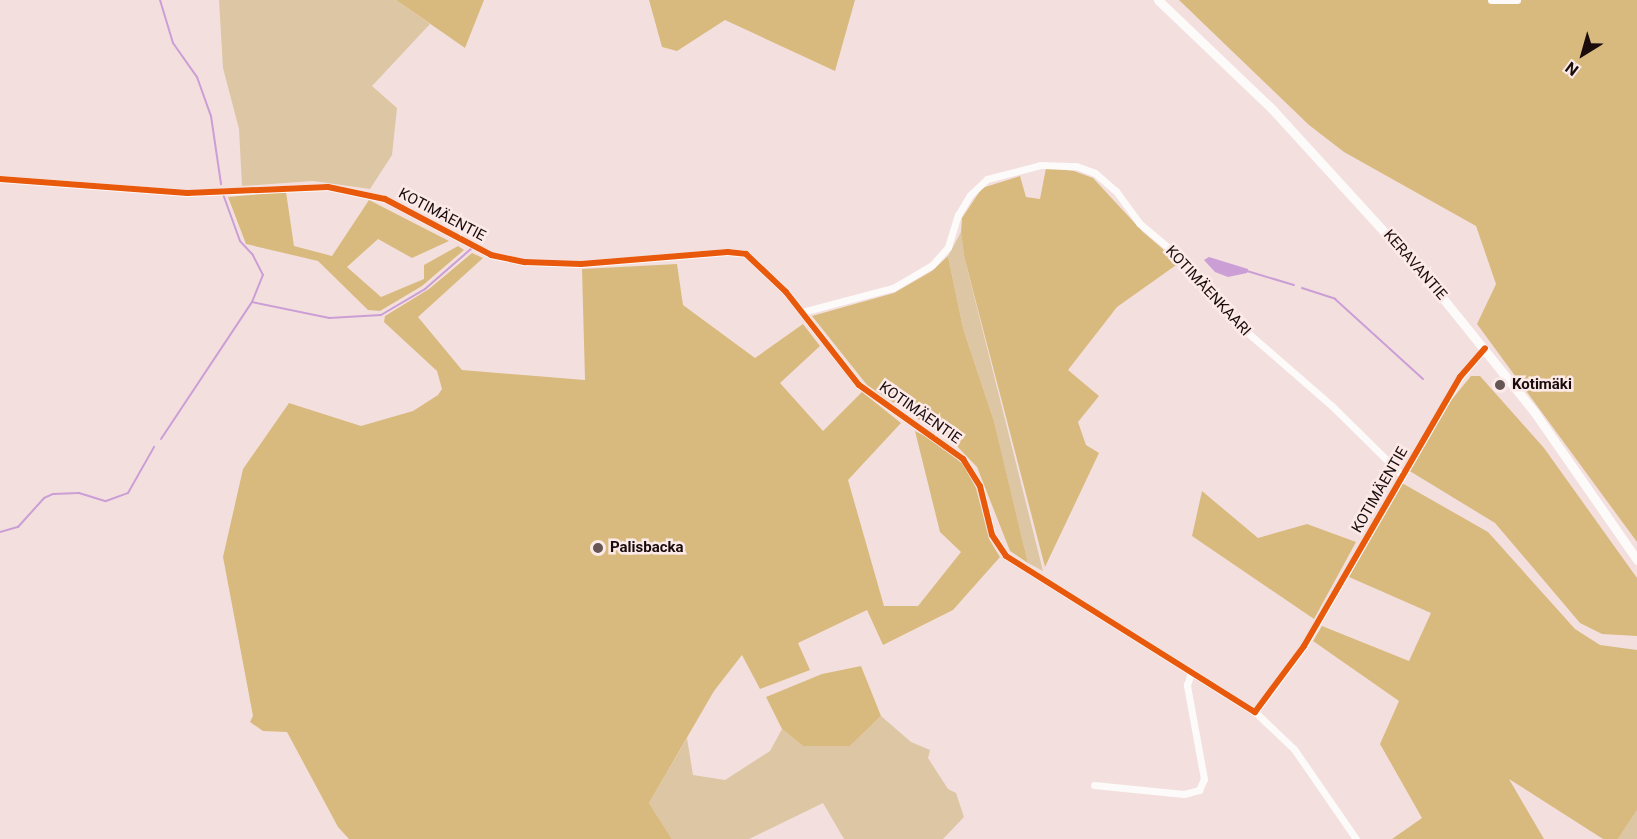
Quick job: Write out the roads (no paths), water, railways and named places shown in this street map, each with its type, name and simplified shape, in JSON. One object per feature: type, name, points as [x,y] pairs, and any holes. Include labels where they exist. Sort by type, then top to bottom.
[{"type":"main road","name":"KERAVANTIE","points":[[1158,0],[1325,163],[1485,348],[1637,561]]},
{"type":"street","points":[[1491,0],[1517,0]]},
{"type":"street","name":"KOTIMÄENKAARI","points":[[802,312],[893,288],[932,265],[948,247],[958,215],[970,195],[987,179],[1041,165],[1076,166],[1095,174],[1116,190],[1139,223],[1182,259],[1233,320],[1332,405],[1402,475]]},
{"type":"street","name":"KOTIMÄENTIE","points":[[0,179],[187,193],[328,187],[385,199],[491,255],[525,262],[581,264],[728,252],[746,254],[802,312],[874,398],[963,459],[980,486],[992,535],[1006,556],[1255,712],[1304,646],[1460,377],[1485,348]]},
{"type":"street","points":[[1094,785],[1184,794],[1199,790],[1204,779],[1187,685],[1191,673]]},
{"type":"street","points":[[1255,712],[1294,749],[1356,839]]},
{"type":"waterway","points":[[160,0],[173,43],[197,77],[211,116],[221,184]]},
{"type":"waterway","points":[[161,439],[252,302],[263,275],[253,255],[240,241],[223,194]]},
{"type":"waterway","points":[[252,302],[329,318],[381,315],[425,289],[472,248]]},
{"type":"waterway","points":[[1247,271],[1294,285]]},
{"type":"waterway","points":[[1302,288],[1335,299],[1423,379]]},
{"type":"waterway","points":[[0,532],[18,527],[44,498],[53,494],[79,493],[106,501],[128,493],[154,447]]},
{"type":"place","name":"Kotimäki","points":[[1500,385]]},
{"type":"place","name":"Palisbacka","points":[[598,548]]}]
